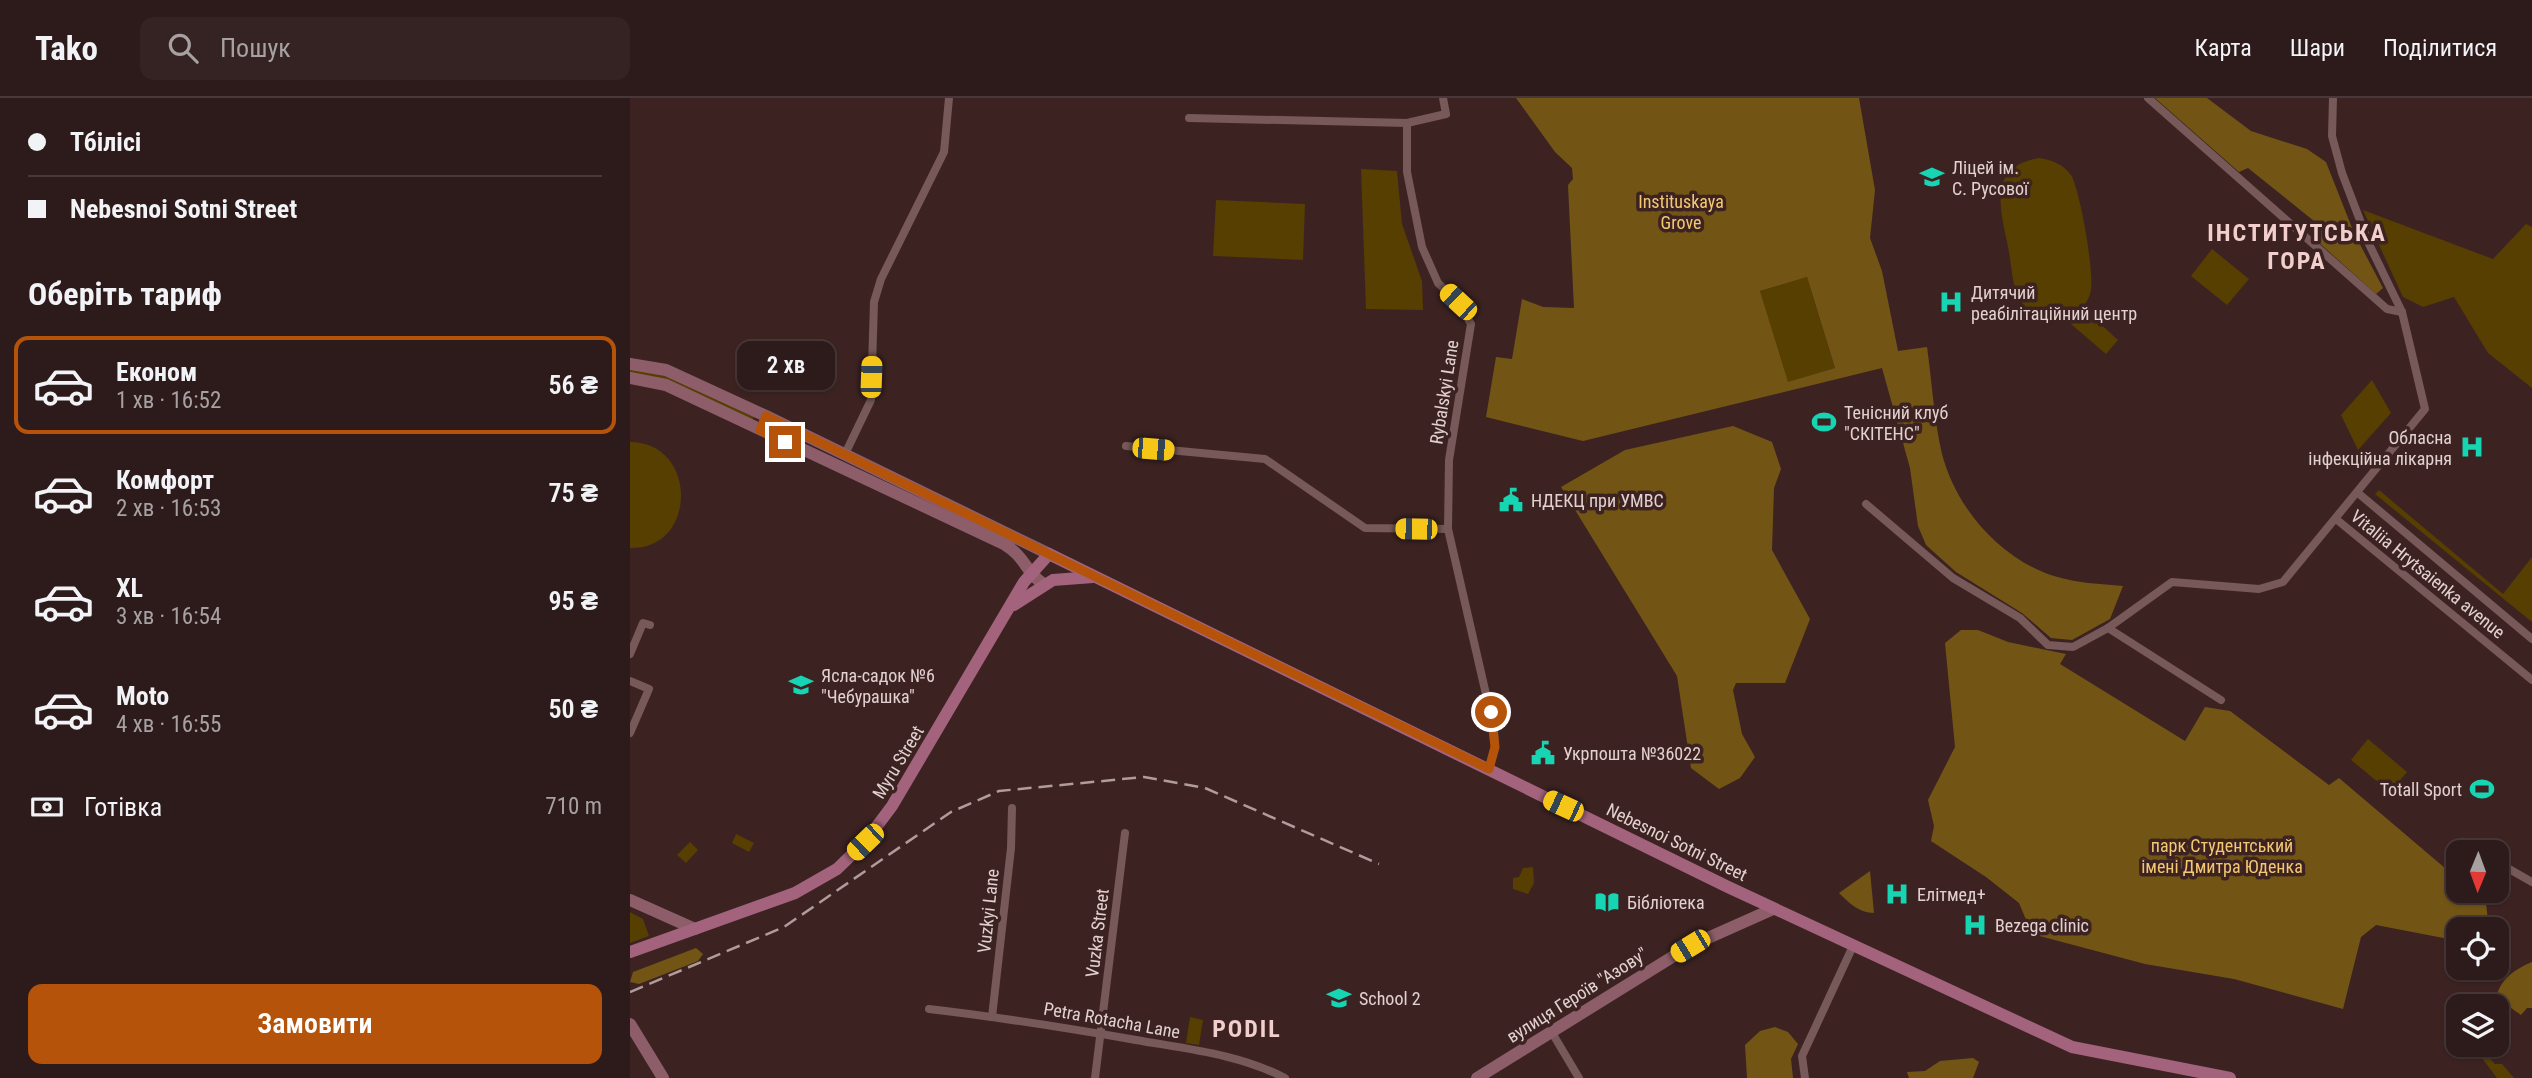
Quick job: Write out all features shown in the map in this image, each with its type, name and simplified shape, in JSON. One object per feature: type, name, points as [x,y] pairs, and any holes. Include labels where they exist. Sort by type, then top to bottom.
[{"type":"main road","name":"Nebesnoi Sotni Street","points":[[1049,554],[1773,909],[2072,1047],[2230,1078]]},
{"type":"main road","name":"Myru Street","points":[[630,952],[796,893],[837,869],[865,842],[892,806],[1031,571],[1049,554]]},
{"type":"main road","points":[[1059,579],[1070,564]]},
{"type":"main road","name":"Myru Street","points":[[1004,615],[1044,584],[1059,579],[1097,577]]},
{"type":"street","points":[[845,454],[871,400],[874,302],[881,279],[944,152],[949,98]]},
{"type":"street","points":[[1189,118],[1407,123],[1446,114],[1443,98]]},
{"type":"street","points":[[2148,98],[2387,309],[2402,312]]},
{"type":"street","points":[[1866,504],[1953,579],[2020,618],[2048,645],[2073,647],[2108,628],[2172,582],[2259,589],[2283,582],[2425,409],[2402,312],[2369,244],[2342,173],[2332,136],[2333,98]]},
{"type":"street","name":"Rybalskyi Lane","points":[[1407,123],[1407,172],[1422,247],[1438,282],[1458,302],[1471,324],[1449,460],[1448,529],[1494,729],[1495,747],[1489,769]]},
{"type":"street","name":"Nebesnoi Sotni Street","points":[[630,364],[666,370],[766,416],[845,454],[996,534],[1019,553],[1044,584]]},
{"type":"street","name":"Nebesnoi Sotni Street","points":[[630,378],[666,385],[760,430],[996,534],[1049,554]]},
{"type":"street","points":[[760,430],[766,416]]},
{"type":"street","points":[[1126,446],[1265,459],[1365,528],[1448,529]]},
{"type":"street","name":"Vitaliia Hrytsaienka avenue","points":[[2358,493],[2532,639]]},
{"type":"street","name":"Vitaliia Hrytsaienka avenue","points":[[2336,519],[2532,680]]},
{"type":"street","points":[[630,654],[643,622],[650,625]]},
{"type":"street","points":[[2108,628],[2221,699]]},
{"type":"street","points":[[630,681],[649,689],[630,733]]},
{"type":"street","name":"Vuzkyi Lane","points":[[992,1017],[1011,848],[1012,808]]},
{"type":"street","name":"Vuzka Street","points":[[1095,1078],[1125,833]]},
{"type":"street","points":[[2510,869],[2532,882]]},
{"type":"street","points":[[630,900],[695,929]]},
{"type":"street","name":"вулиця Героїв \"Азову\"","points":[[1477,1078],[1690,946],[1773,909]]},
{"type":"street","points":[[1805,1078],[1802,1056],[1853,946]]},
{"type":"street","name":"Petra Rotacha Lane","points":[[929,1009],[1100,1034],[1255,1063],[1286,1078]]},
{"type":"street","points":[[630,1024],[663,1078]]},
{"type":"street","points":[[1551,1031],[1579,1078]]},
{"type":"shaded area","points":[[2039,158],[2057,163],[2071,175],[2079,197],[2089,253],[2091,285],[2088,300],[2076,313],[2059,320],[2036,316],[2019,298],[2013,279],[2001,208],[2003,182],[2010,171],[2022,163]]},
{"type":"shaded area","points":[[1361,169],[1397,171],[1402,224],[1422,281],[1423,310],[1366,309]]},
{"type":"shaded area","points":[[1216,200],[1305,204],[1303,260],[1213,256]]},
{"type":"shaded area","points":[[2363,210],[2493,259],[2526,224],[2532,227],[2532,388],[2488,353],[2454,297],[2423,307],[2403,297]]},
{"type":"shaded area","points":[[2212,249],[2249,279],[2227,305],[2191,276]]},
{"type":"shaded area","points":[[1807,277],[1835,368],[1787,383],[1760,291]]},
{"type":"shaded area","points":[[2084,309],[2118,340],[2106,354],[2071,324]]},
{"type":"shaded area","points":[[630,368],[656,372],[754,417],[752,420],[630,375]]},
{"type":"shaded area","points":[[2372,380],[2391,413],[2358,450],[2341,415]]},
{"type":"shaded area","points":[[630,442],[652,447],[668,459],[678,476],[681,496],[678,515],[668,532],[652,544],[630,548]]},
{"type":"shaded area","points":[[2379,490],[2503,594],[2532,557],[2532,622],[2375,494]]},
{"type":"shaded area","points":[[2368,739],[2407,772],[2390,792],[2351,760]]},
{"type":"shaded area","points":[[736,834],[754,843],[749,852],[732,843]]},
{"type":"shaded area","points":[[690,842],[698,850],[686,863],[677,855]]},
{"type":"shaded area","points":[[1533,867],[1534,883],[1528,894],[1513,889],[1513,878],[1519,877],[1523,868]]},
{"type":"shaded area","points":[[630,912],[643,919],[649,936],[630,943]]},
{"type":"shaded area","points":[[1190,1017],[1203,1020],[1199,1045],[1186,1043]]},
{"type":"shaded area","points":[[2481,1057],[2489,1057],[2495,1064],[2502,1064],[2514,1078],[2497,1078]]},
{"type":"green space","name":"Іnstituskaya Grove","points":[[1516,98],[1859,98],[1875,190],[1870,238],[1882,271],[1898,351],[1927,347],[1939,441],[1958,493],[1983,529],[2016,557],[2034,568],[2071,580],[2123,586],[2110,619],[2072,640],[2051,638],[2022,613],[1956,572],[1926,545],[1918,526],[1910,468],[1882,368],[1583,441],[1486,417],[1496,357],[1512,359],[1522,299],[1543,307],[1574,308],[1568,185],[1573,179],[1572,168],[1555,152]],"holes":[[[1807,277],[1835,368],[1788,382],[1760,291]]]},
{"type":"green space","points":[[2155,98],[2207,98],[2251,131],[2307,149],[2326,162],[2354,233],[2383,288],[2376,294],[2316,240],[2321,233],[2319,225],[2248,168],[2239,172]]},
{"type":"green space","points":[[1733,426],[1772,442],[1781,469],[1774,488],[1772,550],[1810,619],[1785,683],[1736,683],[1733,690],[1742,734],[1755,757],[1740,778],[1719,789],[1691,768],[1677,676],[1561,487],[1625,450]]},
{"type":"green space","name":"парк Студентський імені Дмитра Юденка","points":[[1961,630],[1978,630],[2008,642],[2066,654],[2060,664],[2185,741],[2205,707],[2230,711],[2329,785],[2339,778],[2446,869],[2446,903],[2486,903],[2488,917],[2446,917],[2446,938],[2376,925],[2361,937],[2343,1009],[2234,979],[2145,964],[2032,934],[2019,903],[1986,877],[1931,841],[1934,826],[1928,800],[1955,747],[1945,643]]},
{"type":"green space","points":[[1870,871],[1874,913],[1859,909],[1839,893]]},
{"type":"green space","points":[[696,948],[703,954],[698,961],[639,984],[630,982],[633,972]]},
{"type":"green space","points":[[2532,962],[2532,1008],[2527,1008],[2521,1015],[2509,1006],[2509,994],[2498,994],[2505,980],[2509,980],[2509,976]]},
{"type":"green space","points":[[1775,1027],[1788,1032],[1798,1044],[1791,1059],[1793,1078],[1747,1078],[1745,1045],[1760,1031]]},
{"type":"green space","points":[[1973,1058],[1979,1062],[1973,1078],[1909,1078],[1907,1072],[1925,1071],[1940,1061]]},
{"type":"railway","points":[[630,992],[784,927],[951,812],[999,791],[1144,777],[1205,788],[1379,864]]},
{"type":"place","name":"Ліцей ім. С. Русової","points":[[1932,177]]},
{"type":"place","name":"Дитячий реабілітаційний центр","points":[[1951,302]]},
{"type":"place","name":"Тенісний клуб \"СКІТЕНС\"","points":[[1824,422]]},
{"type":"place","name":"Обласна інфекційна лікарня","points":[[2472,447]]},
{"type":"place","name":"НДЕКЦ при УМВС","points":[[1511,500]]},
{"type":"place","name":"Ясла-садок №6 \"Чебурашка\"","points":[[801,685]]},
{"type":"place","name":"Укрпошта №36022","points":[[1543,753]]},
{"type":"place","name":"Totall Sport","points":[[2482,789]]},
{"type":"place","name":"Елітмед+","points":[[1897,894]]},
{"type":"place","name":"Бібліотека","points":[[1607,902]]},
{"type":"place","name":"Bezega clinic","points":[[1975,925]]},
{"type":"place","name":"School 2","points":[[1339,998]]},
{"type":"district","name":"ІНСТИТУТСЬКА ГОРА","points":[[2297,247]]},
{"type":"district","name":"PODIL","points":[[1247,1029]]},
{"type":"route","points":[[785,442],[760,430],[766,416],[1489,769],[1495,747],[1491,712]]}]
